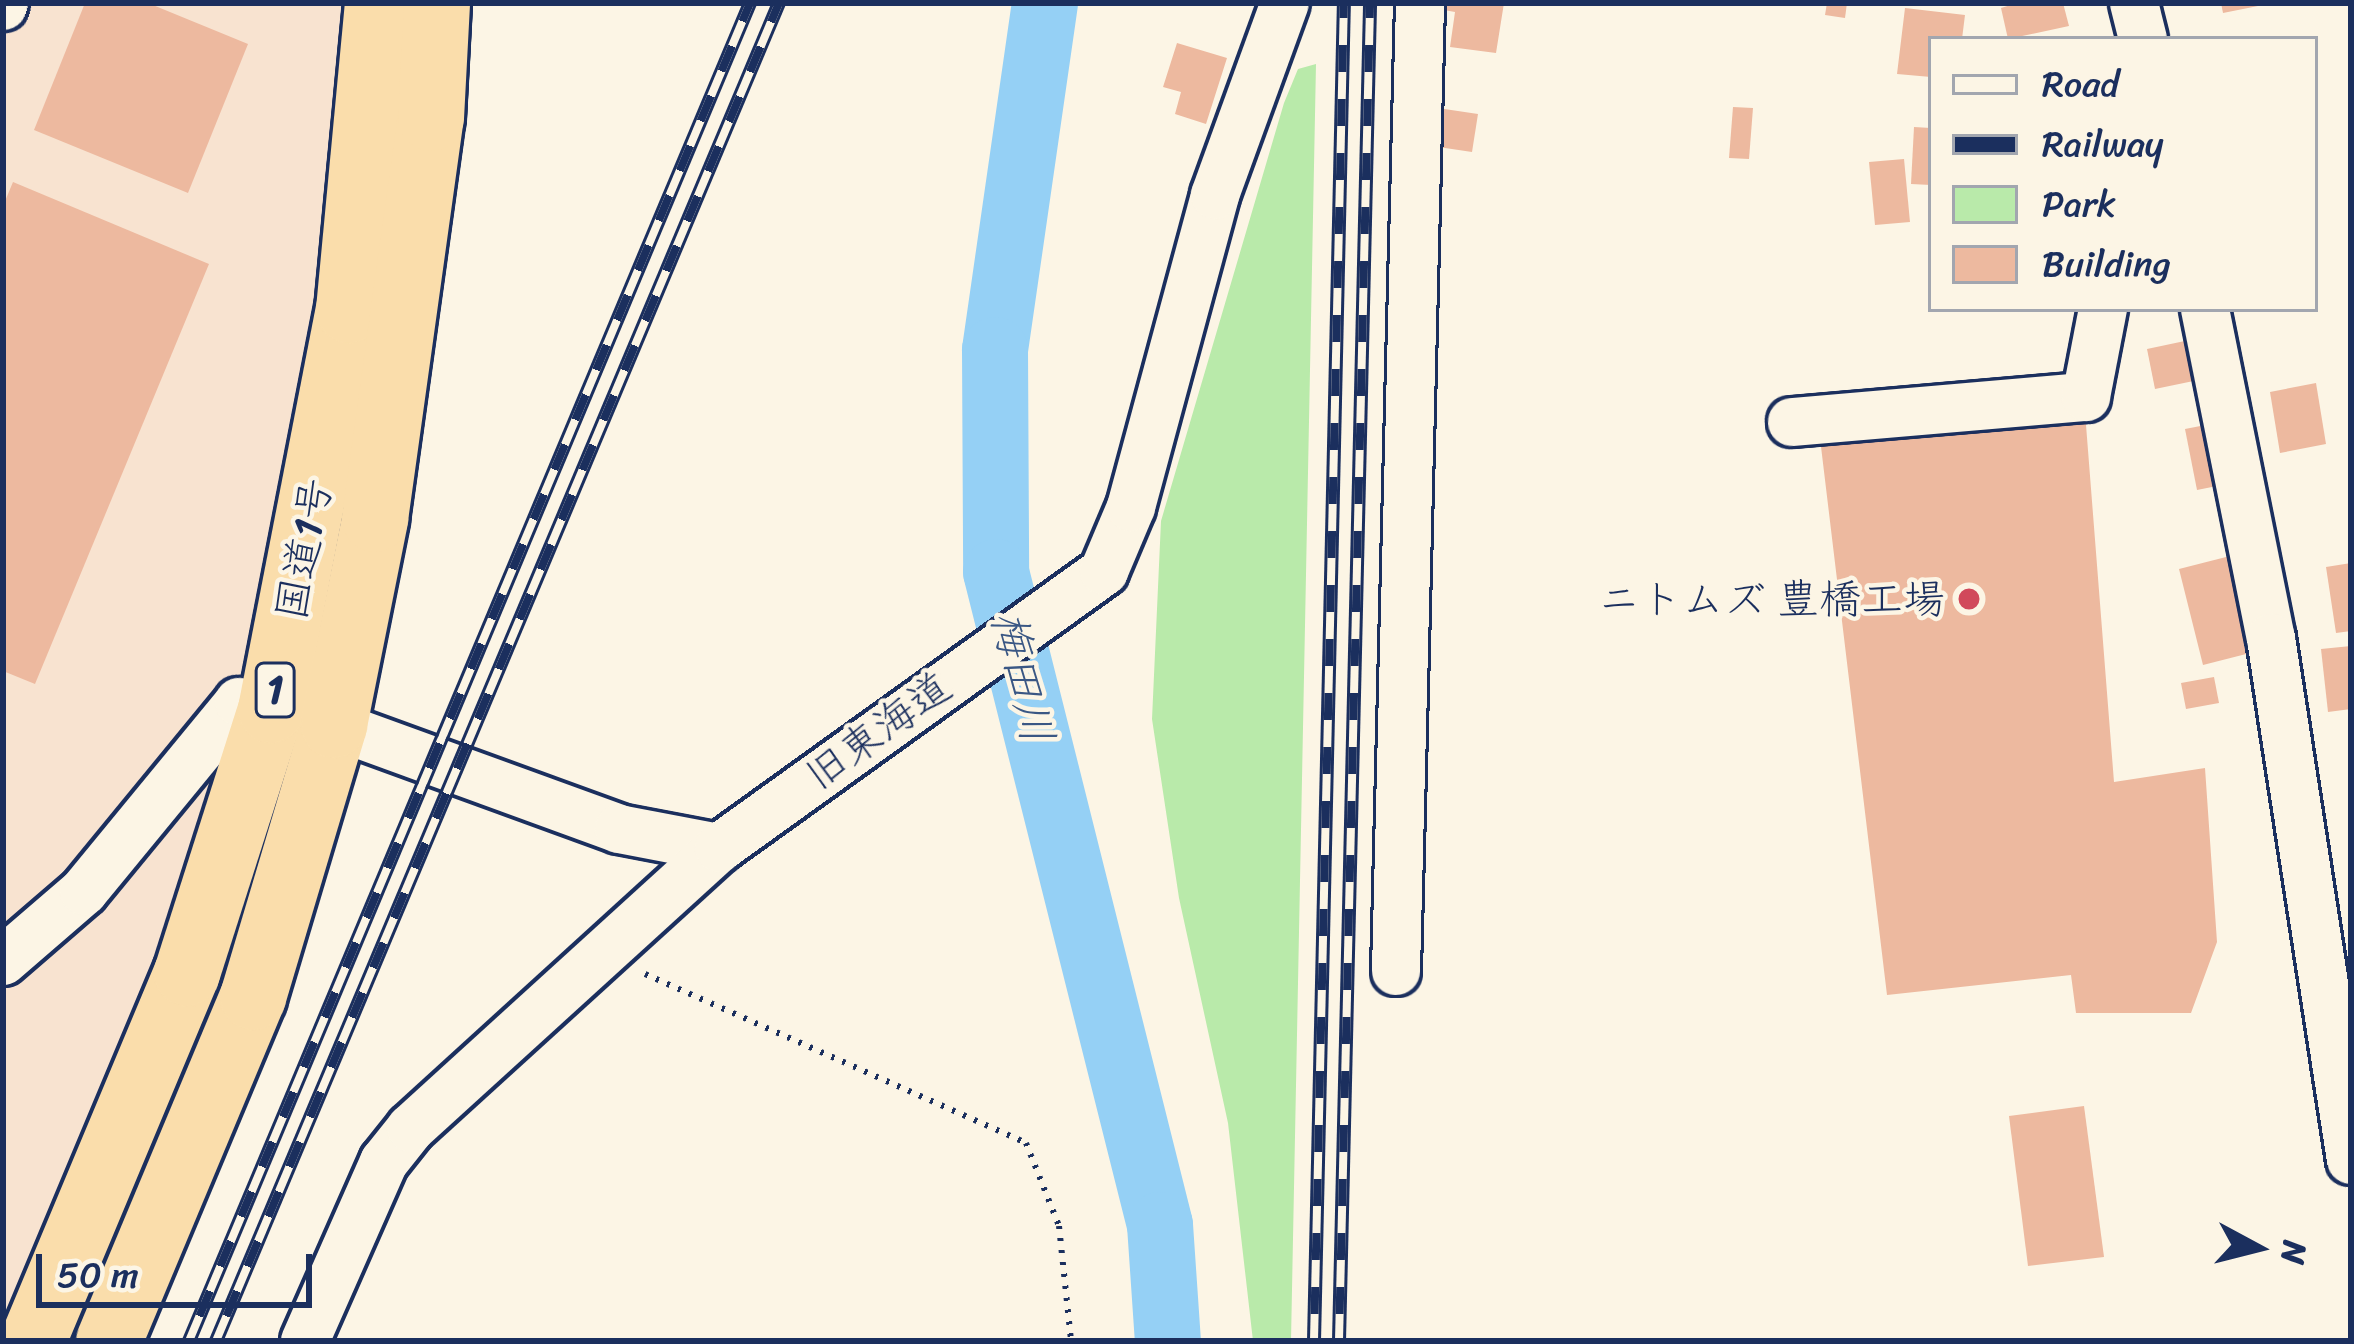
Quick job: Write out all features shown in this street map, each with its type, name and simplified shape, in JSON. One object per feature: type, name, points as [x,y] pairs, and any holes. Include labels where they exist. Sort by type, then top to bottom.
[{"type":"highway","name":"国道1号","points":[[33,1341],[187,973],[271,710],[349,310],[379,3]]},
{"type":"highway","name":"国道1号","points":[[110,1341],[253,997],[334,724],[376,519],[431,118],[436,3]]},
{"type":"street","name":"旧東海道","points":[[305,1341],[384,1162],[411,1128],[719,848],[947,680],[1104,572],[1131,507],[1215,195],[1285,3]]},
{"type":"street","points":[[1396,971],[1420,3]]},
{"type":"street","points":[[2134,3],[2142,36]]},
{"type":"street","points":[[1792,422],[2086,397],[2103,312]]},
{"type":"street","points":[[2206,312],[2271,638],[2351,1160]]},
{"type":"street","points":[[3,961],[84,891],[239,702],[334,724],[620,829],[719,848]]},
{"type":"path","points":[[603,955],[1026,1143],[1058,1226],[1071,1341]]},
{"type":"shaded area","points":[[3,3],[351,3],[339,186],[300,442],[250,653],[126,1054],[3,1341]]},
{"type":"green space","points":[[1316,64],[1291,1341],[1253,1341],[1228,1123],[1179,898],[1152,719],[1161,521],[1284,103],[1298,69]]},
{"type":"building","points":[[85,3],[148,3],[248,44],[188,193],[34,130]]},
{"type":"building","points":[[1445,3],[1504,3],[1496,53],[1450,47],[1455,12],[1444,10]]},
{"type":"building","points":[[1827,3],[1847,3],[1845,18],[1825,15]]},
{"type":"building","points":[[2017,3],[2063,3],[2069,26],[2007,36],[2001,8]]},
{"type":"building","points":[[2221,3],[2263,3],[2263,5],[2223,13]]},
{"type":"building","points":[[1905,8],[1965,15],[1962,36],[1928,36],[1928,77],[1897,74]]},
{"type":"building","points":[[1177,43],[1227,58],[1206,124],[1175,114],[1181,92],[1163,87]]},
{"type":"building","points":[[1431,107],[1478,114],[1472,152],[1425,145]]},
{"type":"building","points":[[1733,107],[1753,108],[1749,159],[1729,158]]},
{"type":"building","points":[[1914,127],[1928,128],[1928,185],[1911,184]]},
{"type":"building","points":[[1904,159],[1910,222],[1875,225],[1869,162]]},
{"type":"building","points":[[13,182],[209,264],[35,684],[3,671],[3,206]]},
{"type":"building","points":[[2199,338],[2208,378],[2155,389],[2147,349]]},
{"type":"building","points":[[2316,383],[2326,444],[2280,453],[2270,392]]},
{"type":"building","name":"ニトムズ 豊橋工場","points":[[2085,412],[2114,782],[2205,768],[2217,942],[2191,1013],[2076,1013],[2071,975],[1887,995],[1819,430]]},
{"type":"building","points":[[2221,422],[2232,483],[2197,490],[2185,429]]},
{"type":"building","points":[[2230,556],[2254,652],[2203,665],[2179,569]]},
{"type":"building","points":[[2351,563],[2351,631],[2336,633],[2326,567]]},
{"type":"building","points":[[2351,646],[2351,709],[2328,712],[2321,649]]},
{"type":"building","points":[[2214,677],[2219,703],[2186,709],[2181,683]]},
{"type":"building","points":[[2084,1106],[2104,1257],[2028,1266],[2009,1116]]},
{"type":"waterway","name":"梅田川","points":[[1045,3],[995,350],[996,572],[1160,1225],[1168,1341]]},
{"type":"railway","points":[[189,1341],[750,3]]},
{"type":"railway","points":[[216,1341],[779,3]]},
{"type":"railway","points":[[1314,1341],[1344,3]]},
{"type":"railway","points":[[1339,1341],[1370,3]]},
{"type":"place","name":"ニトムズ 豊橋工場","points":[[1969,599]]}]
